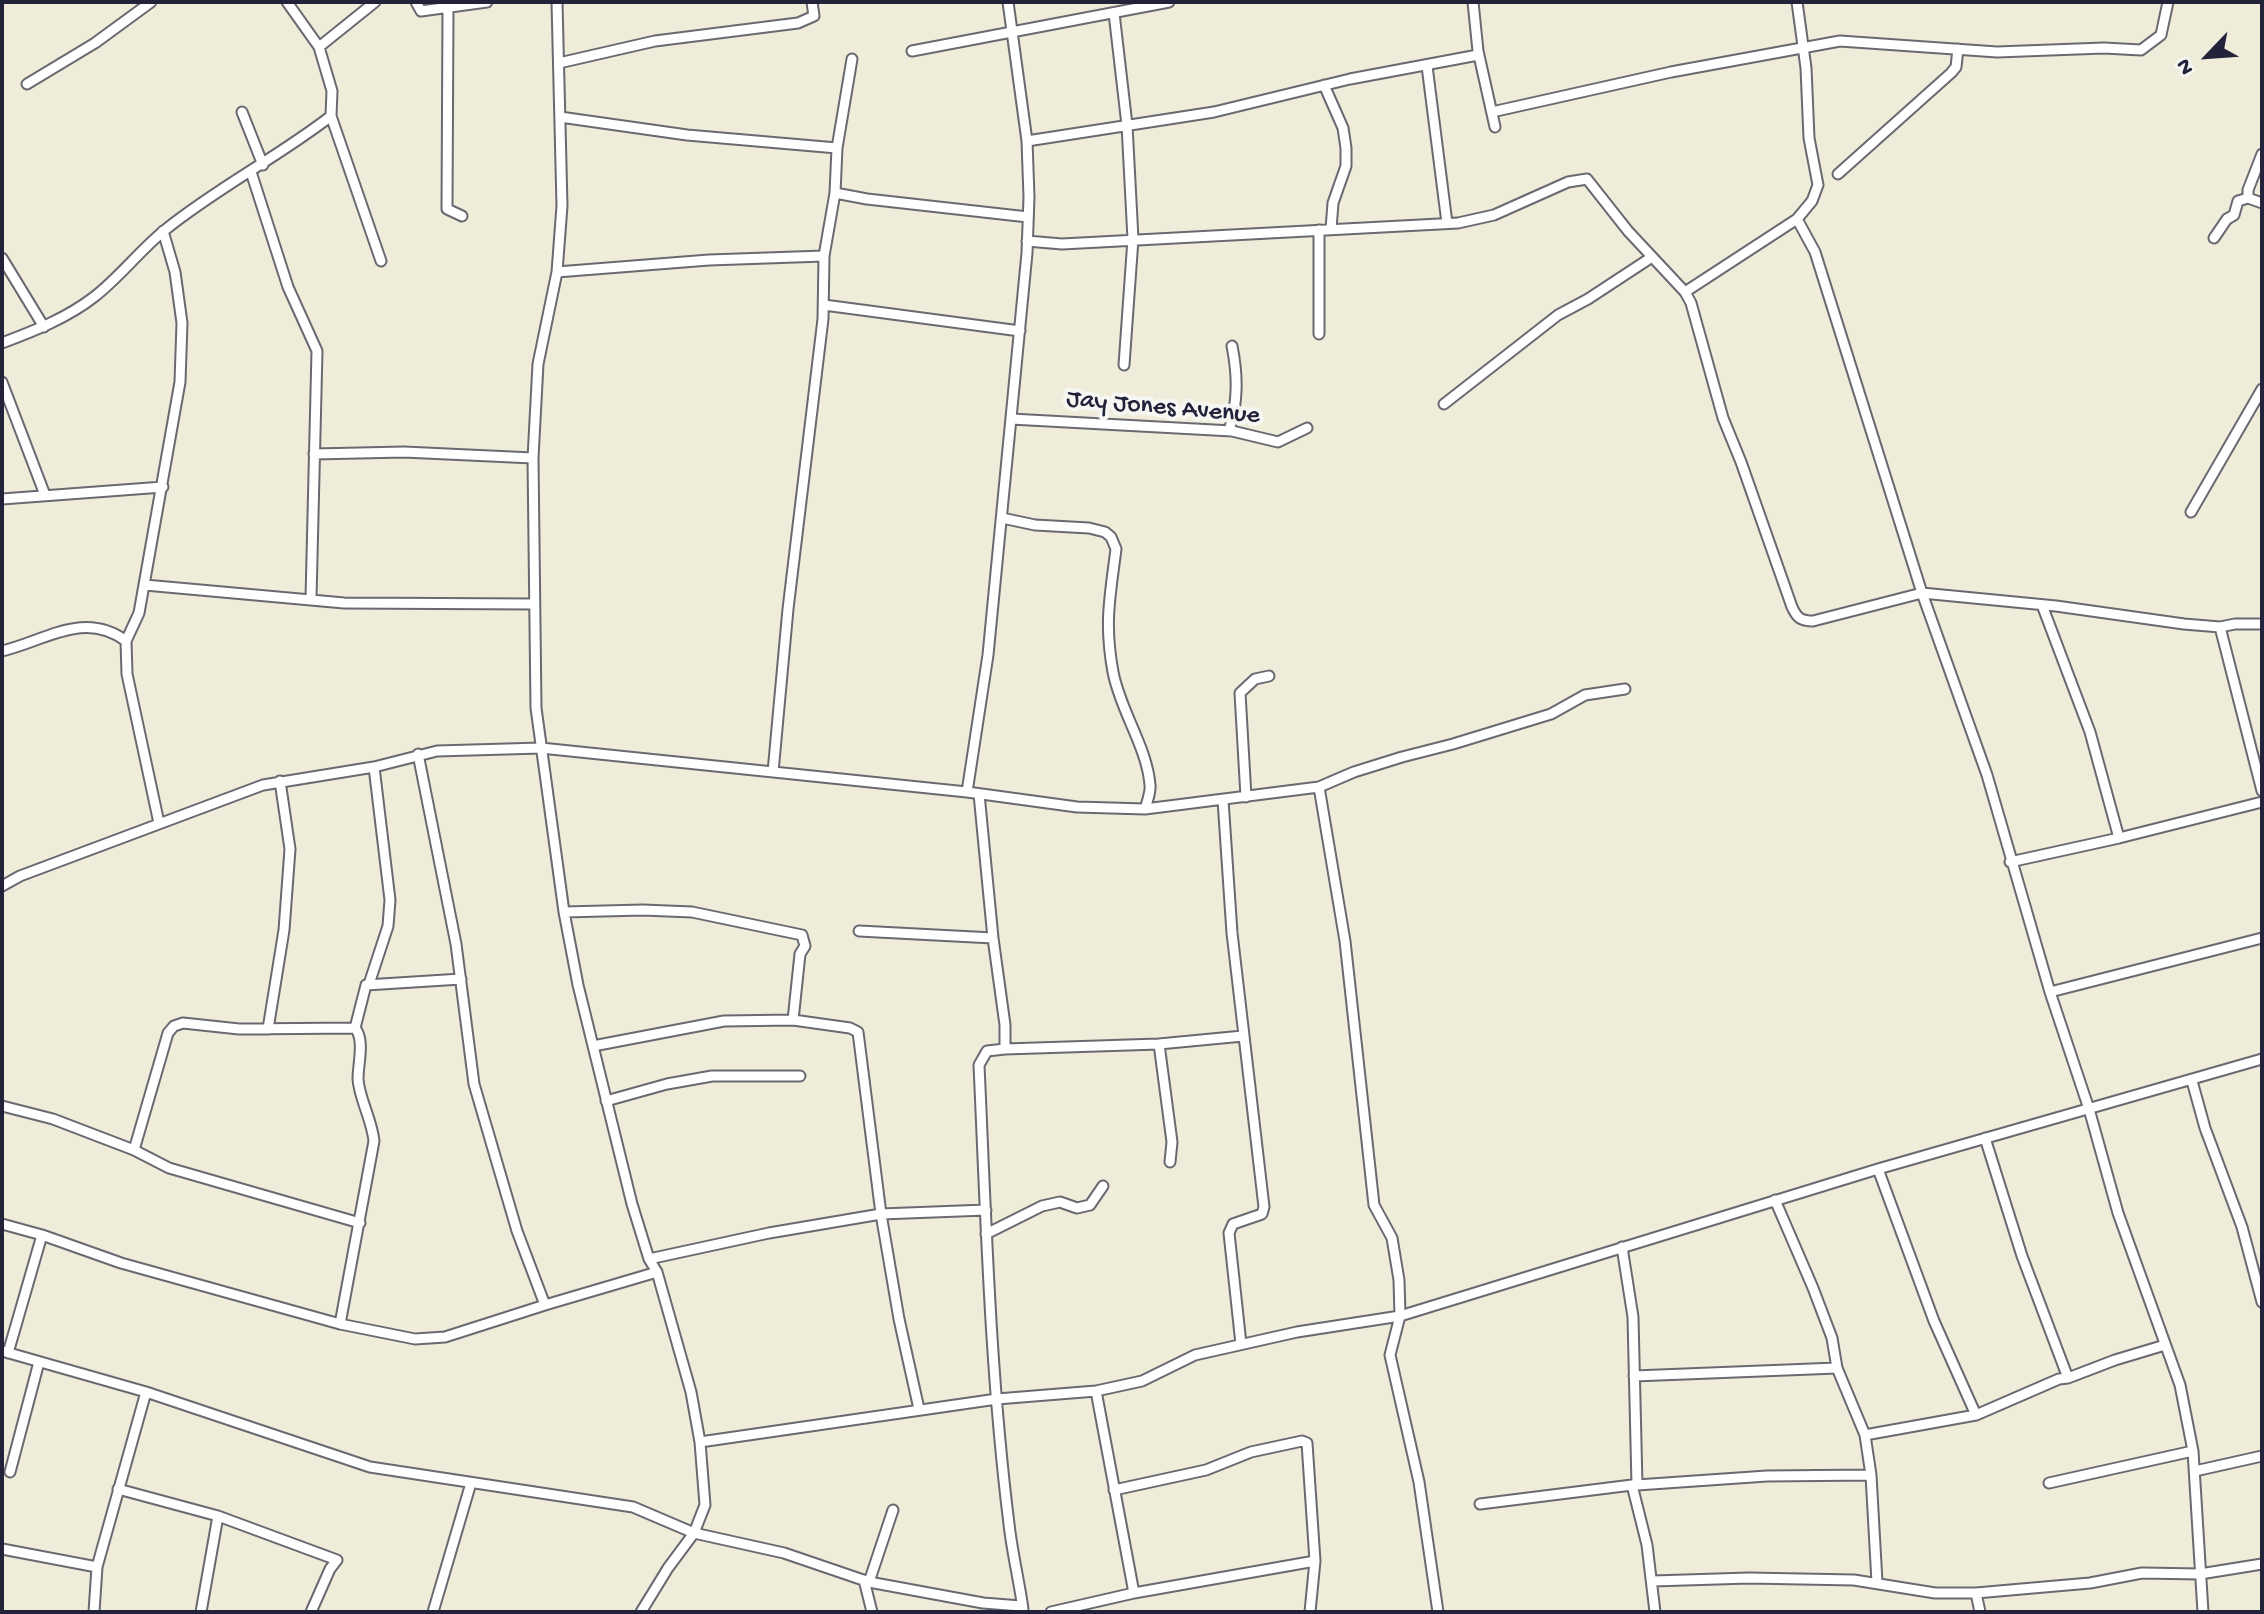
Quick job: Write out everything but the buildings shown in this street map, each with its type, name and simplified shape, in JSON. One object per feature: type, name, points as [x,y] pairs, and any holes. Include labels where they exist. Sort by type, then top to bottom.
[{"type":"street","points":[[27,84],[95,43],[151,2]]},
{"type":"street","points":[[287,2],[319,47],[332,91],[331,116],[381,261]]},
{"type":"street","points":[[319,47],[375,2]]},
{"type":"street","points":[[416,2],[421,11],[487,2]]},
{"type":"street","points":[[557,2],[562,206],[557,272],[538,364],[533,458],[536,708],[564,912],[632,1204],[649,1259],[657,1272],[691,1392],[700,1442],[705,1505],[694,1533],[641,1612]]},
{"type":"street","points":[[559,63],[655,41],[798,23],[814,16],[812,2]]},
{"type":"street","points":[[967,792],[988,655],[1027,241],[1027,141],[1008,2]]},
{"type":"street","points":[[912,51],[1169,2]]},
{"type":"street","points":[[1473,2],[1478,55],[1495,127]]},
{"type":"street","points":[[1685,292],[1797,219],[1812,201],[1818,185],[1809,138],[1806,68],[1797,2]]},
{"type":"street","points":[[1492,112],[1671,72],[1840,41],[1997,52],[2104,48],[2141,50],[2161,35],[2168,2]]},
{"type":"street","points":[[448,9],[447,209],[462,216]]},
{"type":"street","points":[[1114,13],[1127,125],[1133,239],[1124,365]]},
{"type":"street","points":[[1838,174],[1951,73],[1956,67],[1958,49]]},
{"type":"street","points":[[1027,141],[1214,112],[1324,85],[1478,55]]},
{"type":"street","points":[[773,772],[788,609],[824,305],[824,256],[852,59]]},
{"type":"street","points":[[1427,66],[1447,223]]},
{"type":"street","points":[[1324,85],[1343,128],[1346,148],[1346,166],[1333,203],[1331,229]]},
{"type":"street","points":[[242,112],[263,165]]},
{"type":"street","points":[[2,343],[44,327],[93,298],[163,231],[331,116]]},
{"type":"street","points":[[560,117],[687,135],[837,148]]},
{"type":"street","points":[[2248,198],[2248,190],[2262,154]]},
{"type":"street","points":[[251,172],[288,287],[317,351],[311,598]]},
{"type":"street","points":[[1027,241],[1062,244],[1447,223],[1494,215],[1583,178],[1591,181],[1628,231],[1685,292],[1723,418],[1796,616],[1803,621],[1922,593],[2220,627],[2262,624]]},
{"type":"street","points":[[835,193],[1028,217]]},
{"type":"street","points":[[2214,238],[2227,219],[2234,215],[2238,201],[2248,198],[2262,203]]},
{"type":"street","points":[[1797,219],[1819,263],[1922,593],[1987,775],[2010,862],[2089,1109],[2118,1213],[2180,1385],[2193,1451],[2203,1612]]},
{"type":"street","points":[[1319,230],[1319,334]]},
{"type":"street","points":[[159,823],[129,688],[126,641],[139,613],[145,585],[180,382],[182,323],[175,272],[163,231]]},
{"type":"street","points":[[557,272],[709,260],[824,256]]},
{"type":"street","points":[[1444,404],[1558,315],[1652,257]]},
{"type":"street","points":[[2,258],[44,327]]},
{"type":"street","points":[[824,305],[1020,331]]},
{"type":"street","points":[[1229,431],[1237,389],[1232,346]]},
{"type":"street","points":[[2,382],[45,495]]},
{"type":"street","points":[[2191,512],[2262,389]]},
{"type":"street","name":"Jay Jones Avenue","points":[[1011,419],[1229,431],[1278,442],[1307,428]]},
{"type":"street","points":[[314,454],[404,452],[533,458]]},
{"type":"street","points":[[2,499],[163,487]]},
{"type":"street","points":[[1002,518],[1035,525],[1089,528],[1105,532],[1114,542],[1116,549],[1107,628],[1118,691],[1150,786],[1145,809]]},
{"type":"street","points":[[145,585],[344,603],[534,604]]},
{"type":"street","points":[[2042,605],[2090,732],[2119,838]]},
{"type":"street","points":[[2,651],[77,626],[107,629],[126,641]]},
{"type":"street","points":[[2220,627],[2262,791]]},
{"type":"street","points":[[1246,797],[1240,693],[1255,679],[1269,676]]},
{"type":"street","points":[[2,886],[20,876],[159,823],[280,781],[374,767],[437,751],[541,748],[967,792],[1077,807],[1145,809],[1319,787],[1378,764],[1551,714],[1585,695],[1625,689]]},
{"type":"street","points":[[418,754],[456,944],[474,1084],[517,1231],[545,1305]]},
{"type":"street","points":[[340,1324],[374,1141],[370,1116],[358,1084],[360,1036],[355,1028],[364,988],[369,984],[388,926],[390,900],[374,767]]},
{"type":"street","points":[[268,1029],[284,930],[290,849],[280,781]]},
{"type":"street","points":[[1319,787],[1345,941],[1374,1205],[1392,1238],[1399,1280],[1400,1316],[1390,1355],[1419,1482],[1438,1612]]},
{"type":"street","points":[[979,794],[1005,1025],[1005,1049]]},
{"type":"street","points":[[1223,800],[1232,933],[1264,1207],[1262,1214],[1233,1224],[1229,1233],[1241,1344]]},
{"type":"street","points":[[2010,862],[2262,802]]},
{"type":"street","points":[[564,912],[692,912],[802,935],[805,946],[800,954],[793,1020]]},
{"type":"street","points":[[859,931],[993,938]]},
{"type":"street","points":[[2050,992],[2262,938]]},
{"type":"street","points":[[369,984],[461,979]]},
{"type":"street","points":[[593,1046],[724,1021],[793,1020],[850,1028],[858,1032],[881,1214],[899,1319],[919,1409]]},
{"type":"street","points":[[134,1150],[168,1033],[174,1026],[183,1023],[239,1029],[355,1028]]},
{"type":"street","points":[[1024,1612],[1009,1527],[997,1399],[979,1065],[987,1051],[1005,1049],[1159,1044],[1243,1036]]},
{"type":"street","points":[[1159,1044],[1172,1142],[1170,1162]]},
{"type":"street","points":[[700,1442],[919,1409],[1096,1391],[1142,1381],[1195,1355],[1297,1332],[1400,1316],[1878,1169],[2262,1059]]},
{"type":"street","points":[[606,1101],[667,1084],[712,1076],[800,1076]]},
{"type":"street","points":[[2192,1081],[2205,1128],[2242,1227],[2262,1302]]},
{"type":"street","points":[[2,1106],[43,1115],[134,1150],[169,1168],[360,1223]]},
{"type":"street","points":[[1985,1138],[2022,1256],[2068,1378]]},
{"type":"street","points":[[1878,1169],[1934,1321],[1976,1415]]},
{"type":"street","points":[[986,1234],[1042,1206],[1060,1202],[1077,1208],[1090,1205],[1103,1186]]},
{"type":"street","points":[[1775,1200],[1832,1338],[1837,1368],[1865,1435],[1871,1475],[1877,1582]]},
{"type":"street","points":[[649,1259],[769,1233],[881,1214],[986,1210]]},
{"type":"street","points":[[2,1224],[121,1263],[340,1324],[415,1339],[445,1337],[657,1272]]},
{"type":"street","points":[[42,1235],[5,1352],[146,1392],[370,1467],[633,1507],[694,1533],[784,1553],[867,1581],[983,1603],[1021,1606],[1024,1612]]},
{"type":"street","points":[[1622,1247],[1633,1317],[1635,1485],[1653,1581],[1655,1612]]},
{"type":"street","points":[[1865,1435],[1976,1415],[2059,1379],[2165,1345]]},
{"type":"street","points":[[10,1472],[39,1362]]},
{"type":"street","points":[[1634,1376],[1837,1368]]},
{"type":"street","points":[[1096,1391],[1134,1593]]},
{"type":"street","points":[[94,1612],[97,1567],[146,1392]]},
{"type":"street","points":[[1114,1490],[1206,1470],[1251,1452],[1302,1441],[1307,1443],[1315,1561],[1310,1612]]},
{"type":"street","points":[[2049,1483],[2193,1451]]},
{"type":"street","points":[[2195,1471],[2262,1456]]},
{"type":"street","points":[[1480,1504],[1635,1485],[1738,1477],[1871,1475]]},
{"type":"street","points":[[433,1612],[471,1483]]},
{"type":"street","points":[[118,1489],[218,1516],[337,1560],[311,1612]]},
{"type":"street","points":[[872,1612],[867,1581],[893,1510]]},
{"type":"street","points":[[201,1612],[218,1516]]},
{"type":"street","points":[[2,1549],[97,1567]]},
{"type":"street","points":[[1051,1612],[1134,1593],[1315,1561]]},
{"type":"street","points":[[1653,1581],[1749,1578],[1877,1582],[1935,1593],[1976,1593],[2090,1583],[2142,1573],[2200,1574],[2262,1564]]},
{"type":"street","points":[[1976,1593],[1980,1612]]}]
